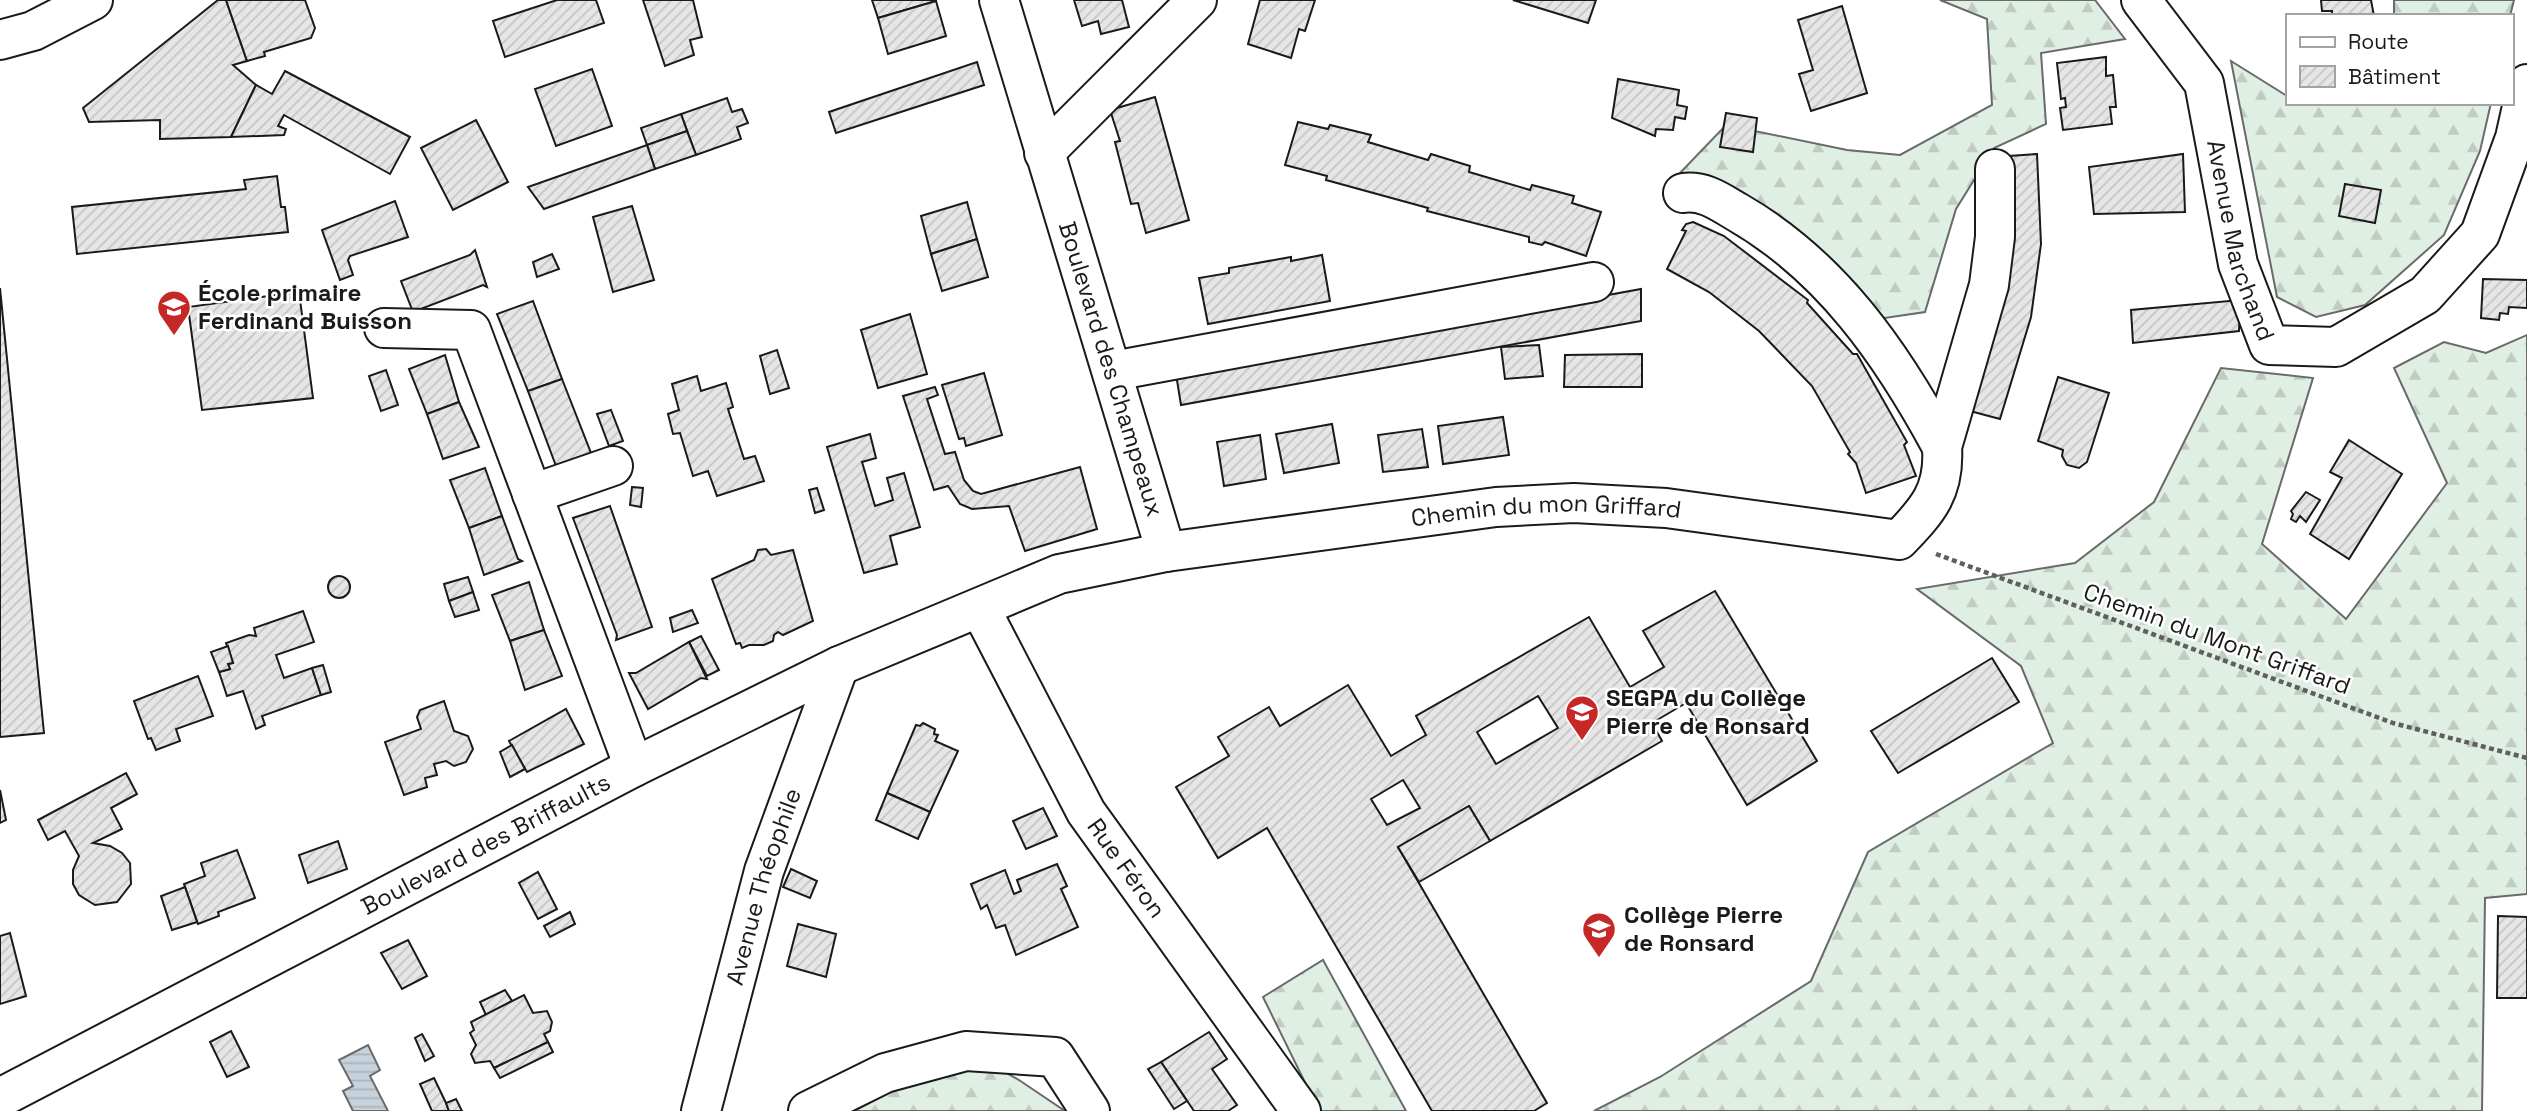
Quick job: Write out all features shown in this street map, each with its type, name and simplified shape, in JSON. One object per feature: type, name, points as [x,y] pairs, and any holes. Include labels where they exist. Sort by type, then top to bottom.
[{"type":"street","points":[[0,67],[16,36],[93,0]]},
{"type":"street","name":"Boulevard des Champeaux","points":[[980,607],[1059,574],[1181,550],[1113,371],[999,0]]},
{"type":"street","points":[[1044,153],[1197,0]]},
{"type":"street","name":"Avenue Marchand","points":[[2141,0],[2204,83],[2238,264],[2269,345],[2336,347],[2425,295],[2480,234],[2515,138],[2527,84]]},
{"type":"street","points":[[1899,540],[1926,513],[1937,491],[1943,469],[1942,447],[1989,285],[1995,237],[1995,169]]},
{"type":"street","points":[[1683,193],[1695,191],[1755,222],[1818,271],[1871,331],[1913,393],[1942,447]]},
{"type":"street","points":[[1113,371],[1594,282]]},
{"type":"street","points":[[384,328],[471,330],[634,767]]},
{"type":"street","points":[[532,494],[613,466]]},
{"type":"street","name":"Chemin du mon Griffard","points":[[1181,550],[1496,507],[1574,503],[1666,508],[1899,540]]},
{"type":"street","name":"Boulevard des Briffaults","points":[[0,1098],[634,767],[839,666],[980,607]]},
{"type":"street","name":"Rue Féron","points":[[980,607],[1086,812],[1301,1111]]},
{"type":"street","name":"Avenue Théophile","points":[[701,1111],[764,871],[839,666]]},
{"type":"street","points":[[808,1111],[885,1073],[966,1051],[1055,1057],[1090,1111]]},
{"type":"path","name":"Chemin du Mont Griffard","points":[[1899,540],[2393,723],[2527,758]]},
{"type":"green space","points":[[1940,0],[2095,0],[2125,39],[2041,53],[2046,124],[1994,148],[1956,209],[1925,312],[1878,319],[1813,250],[1679,174],[1726,125],[1847,150],[1900,155],[1992,105],[1987,19]]},
{"type":"green space","points":[[2394,0],[2514,0],[2510,14],[2394,14]]},
{"type":"green space","points":[[2231,61],[2286,95],[2286,105],[2491,105],[2480,151],[2444,235],[2365,305],[2316,317],[2277,297]]},
{"type":"green space","points":[[2527,335],[2527,894],[2485,898],[2482,1111],[1594,1111],[1660,1077],[1811,981],[1868,852],[2053,743],[2021,666],[1917,589],[2075,563],[2154,502],[2221,368],[2313,378],[2262,544],[2346,619],[2447,483],[2394,368],[2444,342],[2486,353]]},
{"type":"green space","points":[[1323,960],[1406,1111],[1319,1111],[1263,997]]},
{"type":"green space","points":[[966,1051],[1019,1080],[1065,1111],[854,1111]]},
{"type":"shaded area","points":[[368,1045],[380,1070],[370,1076],[388,1111],[353,1111],[343,1091],[353,1086],[339,1060]]},
{"type":"building","points":[[218,0],[226,0],[247,61],[233,65],[256,85],[231,137],[160,139],[160,120],[89,122],[83,108]]},
{"type":"building","points":[[226,0],[305,0],[315,28],[311,38],[264,52],[265,56],[247,61]]},
{"type":"building","points":[[557,0],[596,0],[604,23],[505,57],[493,21]]},
{"type":"building","points":[[643,0],[693,0],[702,37],[690,40],[694,55],[665,66]]},
{"type":"building","points":[[872,0],[936,0],[936,1],[878,18]]},
{"type":"building","points":[[1074,0],[1122,0],[1129,27],[1101,34],[1098,21],[1082,26]]},
{"type":"building","points":[[1260,0],[1315,0],[1305,31],[1299,29],[1291,58],[1248,44]]},
{"type":"building","points":[[1513,0],[1596,0],[1588,23]]},
{"type":"building","points":[[2321,0],[2371,0],[2374,14],[2332,14],[2332,11],[2322,11]]},
{"type":"building","points":[[936,1],[946,36],[888,54],[878,18]]},
{"type":"building","points":[[1842,6],[1867,93],[1811,111],[1799,74],[1813,70],[1798,20]]},
{"type":"building","points":[[2106,57],[2106,76],[2113,75],[2116,107],[2110,107],[2112,124],[2063,130],[2060,108],[2066,107],[2065,98],[2061,99],[2057,63]]},
{"type":"building","points":[[977,62],[984,85],[836,133],[829,112]]},
{"type":"building","points":[[592,69],[612,126],[556,146],[535,89]]},
{"type":"building","points":[[285,71],[410,137],[390,174],[284,115],[278,126],[286,129],[284,135],[231,137],[256,85],[272,94]]},
{"type":"building","points":[[1618,79],[1679,90],[1677,105],[1687,107],[1685,119],[1675,117],[1673,130],[1656,129],[1655,136],[1612,118]]},
{"type":"building","points":[[1155,97],[1189,220],[1146,233],[1138,203],[1131,204],[1115,142],[1120,141],[1110,110]]},
{"type":"building","points":[[727,98],[732,112],[742,109],[748,123],[737,127],[741,139],[696,155],[681,114]]},
{"type":"building","points":[[1726,113],[1757,118],[1753,152],[1720,147]]},
{"type":"building","points":[[681,114],[687,131],[647,145],[641,128]]},
{"type":"building","points":[[476,120],[508,182],[453,210],[421,148]]},
{"type":"building","points":[[1298,122],[1328,129],[1330,125],[1371,135],[1368,142],[1428,160],[1431,154],[1470,166],[1469,172],[1530,190],[1532,185],[1574,196],[1572,203],[1601,212],[1586,256],[1545,242],[1542,245],[1529,242],[1529,237],[1427,211],[1428,208],[1326,180],[1327,176],[1285,165]]},
{"type":"building","points":[[687,131],[696,155],[655,169],[647,145]]},
{"type":"building","points":[[647,145],[655,169],[544,209],[528,187]]},
{"type":"building","points":[[2037,154],[2041,244],[2031,317],[2000,419],[1970,411],[2010,250],[2009,156]]},
{"type":"building","points":[[2183,154],[2185,212],[2094,214],[2089,167]]},
{"type":"building","points":[[277,176],[288,232],[77,254],[72,207],[246,189],[244,180]]},
{"type":"building","points":[[2345,184],[2381,190],[2375,223],[2339,216]]},
{"type":"building","points":[[395,201],[408,237],[350,256],[348,260],[353,275],[340,280],[322,230]]},
{"type":"building","points":[[967,202],[977,239],[931,254],[921,216]]},
{"type":"building","points":[[632,206],[654,280],[613,292],[593,217]]},
{"type":"building","points":[[1693,222],[1724,236],[1808,300],[1807,303],[1853,354],[1857,354],[1907,442],[1904,445],[1916,476],[1866,493],[1856,463],[1848,454],[1850,452],[1812,386],[1759,331],[1709,292],[1667,269],[1686,231],[1682,230],[1686,224]]},
{"type":"building","points":[[977,239],[988,277],[942,291],[931,254]]},
{"type":"building","points":[[475,250],[487,287],[483,285],[413,312],[401,281],[470,255]]},
{"type":"building","points":[[552,254],[559,269],[537,277],[533,262]]},
{"type":"building","points":[[1322,255],[1330,301],[1208,324],[1199,278],[1229,273],[1229,268],[1291,257],[1291,261]]},
{"type":"building","points":[[2483,279],[2527,280],[2527,308],[2509,307],[2508,314],[2500,313],[2499,320],[2481,318]]},
{"type":"building","points":[[0,288],[44,733],[0,737]]},
{"type":"building","points":[[1641,289],[1641,321],[1181,405],[1176,374]]},
{"type":"building","points":[[299,292],[313,398],[202,410],[188,307]]},
{"type":"building","points":[[2240,300],[2239,331],[2133,343],[2131,310]]},
{"type":"building","points":[[533,301],[562,379],[528,391],[497,314]]},
{"type":"building","points":[[910,314],[927,374],[878,388],[861,330]]},
{"type":"building","points":[[1539,345],[1543,376],[1505,379],[1501,347]]},
{"type":"building","points":[[777,350],[789,388],[770,394],[760,356]]},
{"type":"building","points":[[1642,354],[1642,387],[1564,387],[1565,355]]},
{"type":"building","points":[[445,355],[459,402],[427,414],[409,369]]},
{"type":"building","points":[[386,370],[398,405],[381,411],[369,376]]},
{"type":"building","points":[[984,373],[1002,435],[966,446],[964,438],[959,439],[942,385]]},
{"type":"building","points":[[697,376],[701,391],[726,383],[733,407],[728,409],[744,459],[755,456],[764,481],[717,496],[708,471],[693,476],[680,433],[673,434],[668,414],[679,410],[672,384]]},
{"type":"building","points":[[2058,377],[2109,393],[2087,462],[2079,468],[2067,465],[2062,456],[2063,450],[2038,441]]},
{"type":"building","points":[[562,379],[591,453],[556,466],[528,391]]},
{"type":"building","points":[[935,387],[938,395],[927,399],[945,454],[955,452],[964,480],[973,491],[981,494],[1080,467],[1097,529],[1025,551],[1009,506],[972,509],[960,504],[948,486],[934,490],[903,396]]},
{"type":"building","points":[[459,402],[479,447],[443,459],[427,414]]},
{"type":"building","points":[[611,410],[623,441],[609,446],[597,414]]},
{"type":"building","points":[[1503,417],[1509,455],[1443,464],[1438,426]]},
{"type":"building","points":[[1332,424],[1339,463],[1284,473],[1276,434]]},
{"type":"building","points":[[1422,429],[1428,467],[1383,472],[1378,435]]},
{"type":"building","points":[[870,434],[876,458],[862,462],[875,506],[893,500],[887,478],[904,473],[920,527],[890,536],[897,564],[864,573],[827,447]]},
{"type":"building","points":[[1260,435],[1266,479],[1224,486],[1217,442]]},
{"type":"building","points":[[2349,440],[2402,474],[2349,559],[2310,534],[2342,478],[2330,472]]},
{"type":"building","points":[[485,468],[502,516],[469,528],[450,480]]},
{"type":"building","points":[[632,487],[643,488],[641,507],[630,505]]},
{"type":"building","points":[[817,488],[824,510],[815,513],[809,490]]},
{"type":"building","points":[[2306,492],[2320,500],[2306,522],[2300,516],[2296,522],[2291,519],[2291,511]]},
{"type":"building","points":[[610,506],[652,627],[616,640],[617,635],[573,518]]},
{"type":"building","points":[[502,516],[518,559],[522,561],[484,575],[469,528]]},
{"type":"building","points":[[766,549],[771,555],[793,550],[813,621],[783,635],[778,632],[773,641],[764,645],[742,648],[740,643],[736,644],[712,579],[754,560],[758,550]]},
{"type":"building","points":[[339,576],[347,579],[350,587],[347,595],[339,598],[331,595],[328,587],[331,579]]},
{"type":"building","points":[[468,577],[473,592],[449,601],[444,584]]},
{"type":"building","points":[[529,582],[544,630],[510,641],[492,595]]},
{"type":"building","points":[[1715,591],[1817,761],[1747,805],[1686,703],[1652,723],[1662,741],[1490,841],[1469,806],[1398,847],[1547,1103],[1534,1111],[1432,1111],[1267,828],[1218,858],[1176,787],[1229,756],[1218,737],[1269,707],[1280,726],[1348,685],[1391,756],[1426,735],[1416,716],[1589,617],[1630,687],[1664,667],[1643,631]],"holes":[[[1538,696],[1558,728],[1496,764],[1477,732]],[[1403,780],[1420,808],[1387,825],[1371,799]]]},
{"type":"building","points":[[473,592],[479,610],[455,617],[449,601]]},
{"type":"building","points":[[692,610],[698,623],[673,632],[670,618]]},
{"type":"building","points":[[303,611],[314,642],[276,655],[284,678],[312,668],[321,695],[262,716],[265,725],[256,729],[243,691],[227,696],[219,672],[230,669],[228,664],[233,663],[226,643],[249,635],[256,636],[254,628]]},
{"type":"building","points":[[544,630],[562,676],[525,690],[510,641]]},
{"type":"building","points":[[701,636],[719,670],[707,676],[689,642]]},
{"type":"building","points":[[689,642],[707,679],[701,678],[648,709],[629,673],[636,673]]},
{"type":"building","points":[[228,646],[233,663],[228,664],[230,669],[219,672],[211,652]]},
{"type":"building","points":[[1992,658],[2019,702],[1898,773],[1871,731]]},
{"type":"building","points":[[323,665],[331,692],[321,695],[312,668]]},
{"type":"building","points":[[198,676],[213,716],[176,729],[180,741],[156,750],[151,738],[148,739],[134,701]]},
{"type":"building","points":[[444,701],[454,731],[468,736],[473,749],[466,762],[454,766],[446,761],[434,764],[437,775],[425,778],[427,787],[404,795],[385,742],[421,729],[417,717],[420,710]]},
{"type":"building","points":[[566,709],[584,744],[527,772],[509,741]]},
{"type":"building","points":[[923,723],[935,729],[934,734],[938,735],[935,741],[958,751],[930,812],[887,793],[916,725]]},
{"type":"building","points":[[512,745],[525,769],[510,777],[500,752]]},
{"type":"building","points":[[126,773],[137,794],[111,808],[122,829],[93,843],[110,846],[122,853],[130,863],[131,884],[117,902],[95,905],[79,895],[73,884],[73,870],[79,856],[65,831],[48,840],[38,820]]},
{"type":"building","points":[[0,790],[6,820],[0,823]]},
{"type":"building","points":[[887,793],[930,812],[918,839],[876,820]]},
{"type":"building","points":[[1469,806],[1490,841],[1419,882],[1398,847]]},
{"type":"building","points":[[1043,808],[1057,836],[1026,849],[1013,821]]},
{"type":"building","points":[[338,841],[347,869],[308,883],[299,855]]},
{"type":"building","points":[[237,850],[255,898],[218,912],[219,916],[198,924],[184,884],[205,876],[201,863]]},
{"type":"building","points":[[1057,864],[1067,886],[1061,889],[1078,927],[1016,955],[1005,925],[996,928],[987,905],[981,909],[971,884],[1005,870],[1014,894],[1021,891],[1017,880]]},
{"type":"building","points":[[791,869],[817,881],[810,898],[783,887]]},
{"type":"building","points":[[538,872],[557,909],[538,919],[519,883]]},
{"type":"building","points":[[185,887],[197,922],[172,930],[161,896]]},
{"type":"building","points":[[570,912],[575,924],[550,937],[544,926]]},
{"type":"building","points":[[2498,916],[2527,917],[2527,998],[2497,998]]},
{"type":"building","points":[[798,924],[836,934],[826,977],[787,966]]},
{"type":"building","points":[[10,933],[26,996],[0,1004],[0,936]]},
{"type":"building","points":[[408,940],[427,976],[402,989],[381,953]]},
{"type":"building","points":[[505,990],[512,1001],[486,1015],[480,1002]]},
{"type":"building","points":[[524,995],[533,1013],[547,1011],[552,1022],[550,1031],[544,1034],[548,1042],[494,1068],[490,1061],[475,1063],[471,1054],[476,1045],[470,1033],[474,1030],[471,1022]]},
{"type":"building","points":[[231,1031],[249,1067],[227,1077],[210,1042]]},
{"type":"building","points":[[1209,1032],[1227,1059],[1212,1069],[1237,1105],[1228,1111],[1194,1111],[1161,1062]]},
{"type":"building","points":[[422,1034],[434,1056],[425,1061],[415,1038]]},
{"type":"building","points":[[548,1042],[553,1052],[500,1078],[494,1068]]},
{"type":"building","points":[[1161,1062],[1187,1101],[1174,1109],[1148,1069]]},
{"type":"building","points":[[434,1078],[449,1111],[432,1111],[420,1084]]},
{"type":"building","points":[[456,1099],[462,1111],[449,1111],[446,1103]]},
{"type":"place","name":"École primaire Ferdinand Buisson","points":[[174,337]]},
{"type":"place","name":"SEGPA du Collège Pierre de Ronsard","points":[[1582,742]]},
{"type":"place","name":"Collège Pierre de Ronsard","points":[[1599,959]]}]
